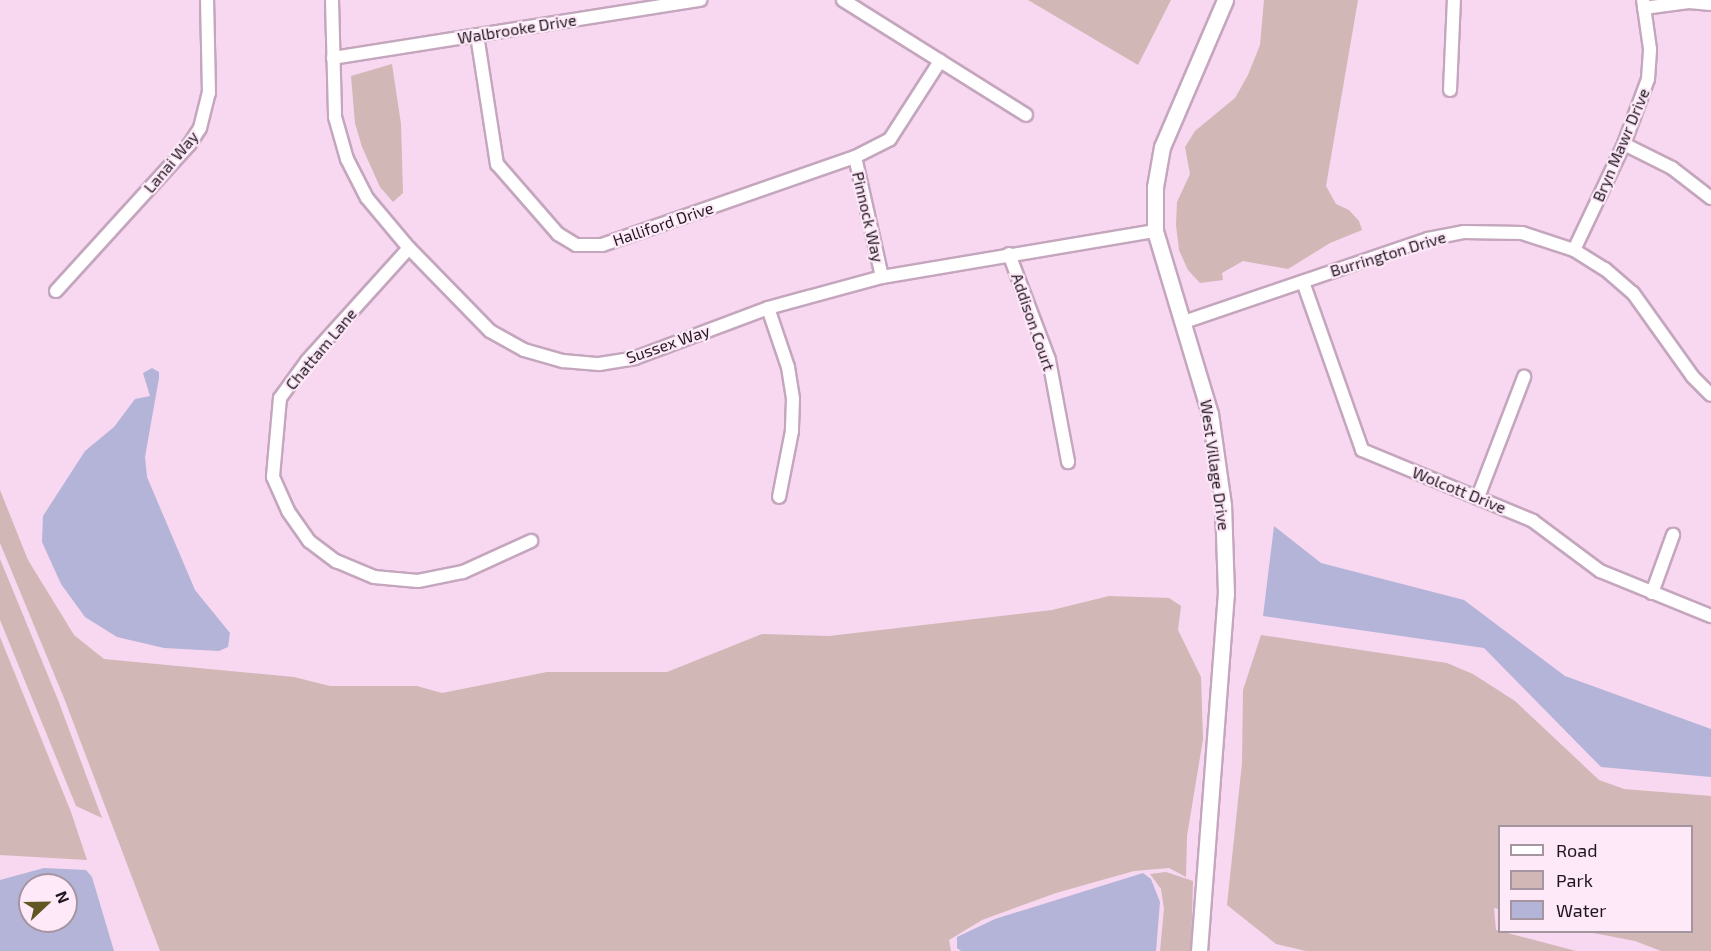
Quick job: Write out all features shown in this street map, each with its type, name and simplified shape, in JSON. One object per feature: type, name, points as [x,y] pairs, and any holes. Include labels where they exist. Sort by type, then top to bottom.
[{"type":"street","name":"Lanai Way","points":[[56,291],[189,145],[200,128],[209,93],[207,0]]},
{"type":"street","name":"Sussex Way","points":[[332,0],[335,117],[347,159],[368,198],[409,248],[490,331],[524,350],[562,361],[599,364],[635,358],[768,308],[882,277],[1155,231]]},
{"type":"street","name":"Walbrooke Drive","points":[[333,58],[700,0]]},
{"type":"street","points":[[843,0],[1026,115]]},
{"type":"street","name":"West Village Drive","points":[[1199,951],[1226,594],[1226,546],[1210,414],[1184,322],[1163,265],[1155,231],[1155,188],[1162,147],[1225,0]]},
{"type":"street","points":[[1450,90],[1454,0]]},
{"type":"street","points":[[1644,4],[1689,2],[1711,4]]},
{"type":"street","name":"Bryn Mawr Drive","points":[[1574,250],[1624,144],[1648,79],[1650,49],[1644,4]]},
{"type":"street","name":"Halliford Drive","points":[[477,35],[497,164],[558,234],[576,245],[602,245],[855,156],[890,139],[940,62]]},
{"type":"street","points":[[1624,144],[1672,168],[1711,198]]},
{"type":"street","name":"Pinnock Way","points":[[855,156],[882,277]]},
{"type":"street","name":"Burrington Drive","points":[[1184,322],[1428,239],[1464,232],[1522,233],[1574,250],[1605,269],[1633,293],[1694,377],[1711,395]]},
{"type":"street","name":"Chattam Lane","points":[[409,248],[307,361],[280,398],[273,477],[288,511],[309,541],[336,561],[374,577],[418,581],[463,573],[531,541]]},
{"type":"street","name":"Addison Court","points":[[1009,254],[1049,360],[1068,462]]},
{"type":"street","name":"Wolcott Drive","points":[[1303,282],[1362,450],[1533,521],[1600,572],[1711,616]]},
{"type":"street","points":[[768,308],[788,367],[793,399],[792,431],[779,497]]},
{"type":"street","points":[[1478,497],[1524,377]]},
{"type":"street","points":[[1652,593],[1673,535]]},
{"type":"green space","points":[[1028,0],[1171,0],[1138,65]]},
{"type":"green space","points":[[1264,0],[1358,0],[1326,186],[1336,204],[1349,210],[1359,221],[1362,230],[1330,243],[1288,269],[1243,261],[1222,273],[1223,280],[1200,283],[1188,270],[1179,250],[1176,225],[1177,202],[1190,174],[1185,147],[1195,131],[1235,98],[1248,75],[1260,45]]},
{"type":"green space","points":[[392,64],[401,124],[403,193],[393,202],[380,187],[362,147],[355,123],[351,76]]},
{"type":"green space","points":[[0,490],[28,560],[74,635],[104,659],[294,677],[330,686],[417,686],[442,693],[547,672],[667,672],[762,634],[829,636],[1052,610],[1109,596],[1169,598],[1181,606],[1178,630],[1201,677],[1203,739],[1187,836],[1186,877],[1169,868],[1134,871],[1056,893],[982,920],[949,940],[951,951],[160,951],[64,698],[0,543]]},
{"type":"green space","points":[[0,559],[58,700],[102,818],[76,806],[0,620]]},
{"type":"green space","points":[[1261,635],[1447,663],[1473,674],[1515,701],[1599,780],[1624,789],[1711,796],[1711,951],[1661,951],[1635,941],[1593,933],[1693,933],[1693,825],[1498,825],[1498,909],[1494,908],[1496,930],[1498,933],[1507,933],[1576,951],[1306,951],[1276,944],[1227,905],[1242,763],[1243,690]]},
{"type":"green space","points":[[0,637],[71,812],[87,860],[0,855]]},
{"type":"green space","points":[[1166,872],[1193,881],[1191,951],[1160,951],[1164,909],[1161,889],[1150,874]]},
{"type":"water","points":[[152,368],[159,372],[159,378],[145,457],[147,477],[195,590],[230,633],[228,647],[219,651],[164,648],[117,637],[85,617],[61,584],[42,542],[43,516],[85,451],[114,427],[135,399],[150,396],[143,373]]},
{"type":"water","points":[[1274,526],[1321,563],[1464,600],[1565,676],[1711,729],[1711,777],[1601,767],[1484,648],[1263,616]]},
{"type":"water","points":[[44,868],[86,870],[92,877],[114,951],[0,951],[0,880],[18,875],[18,933],[78,933],[78,873],[26,873]]},
{"type":"water","points":[[1143,873],[1151,879],[1160,902],[1156,951],[961,951],[957,948],[957,937],[995,919]]}]
